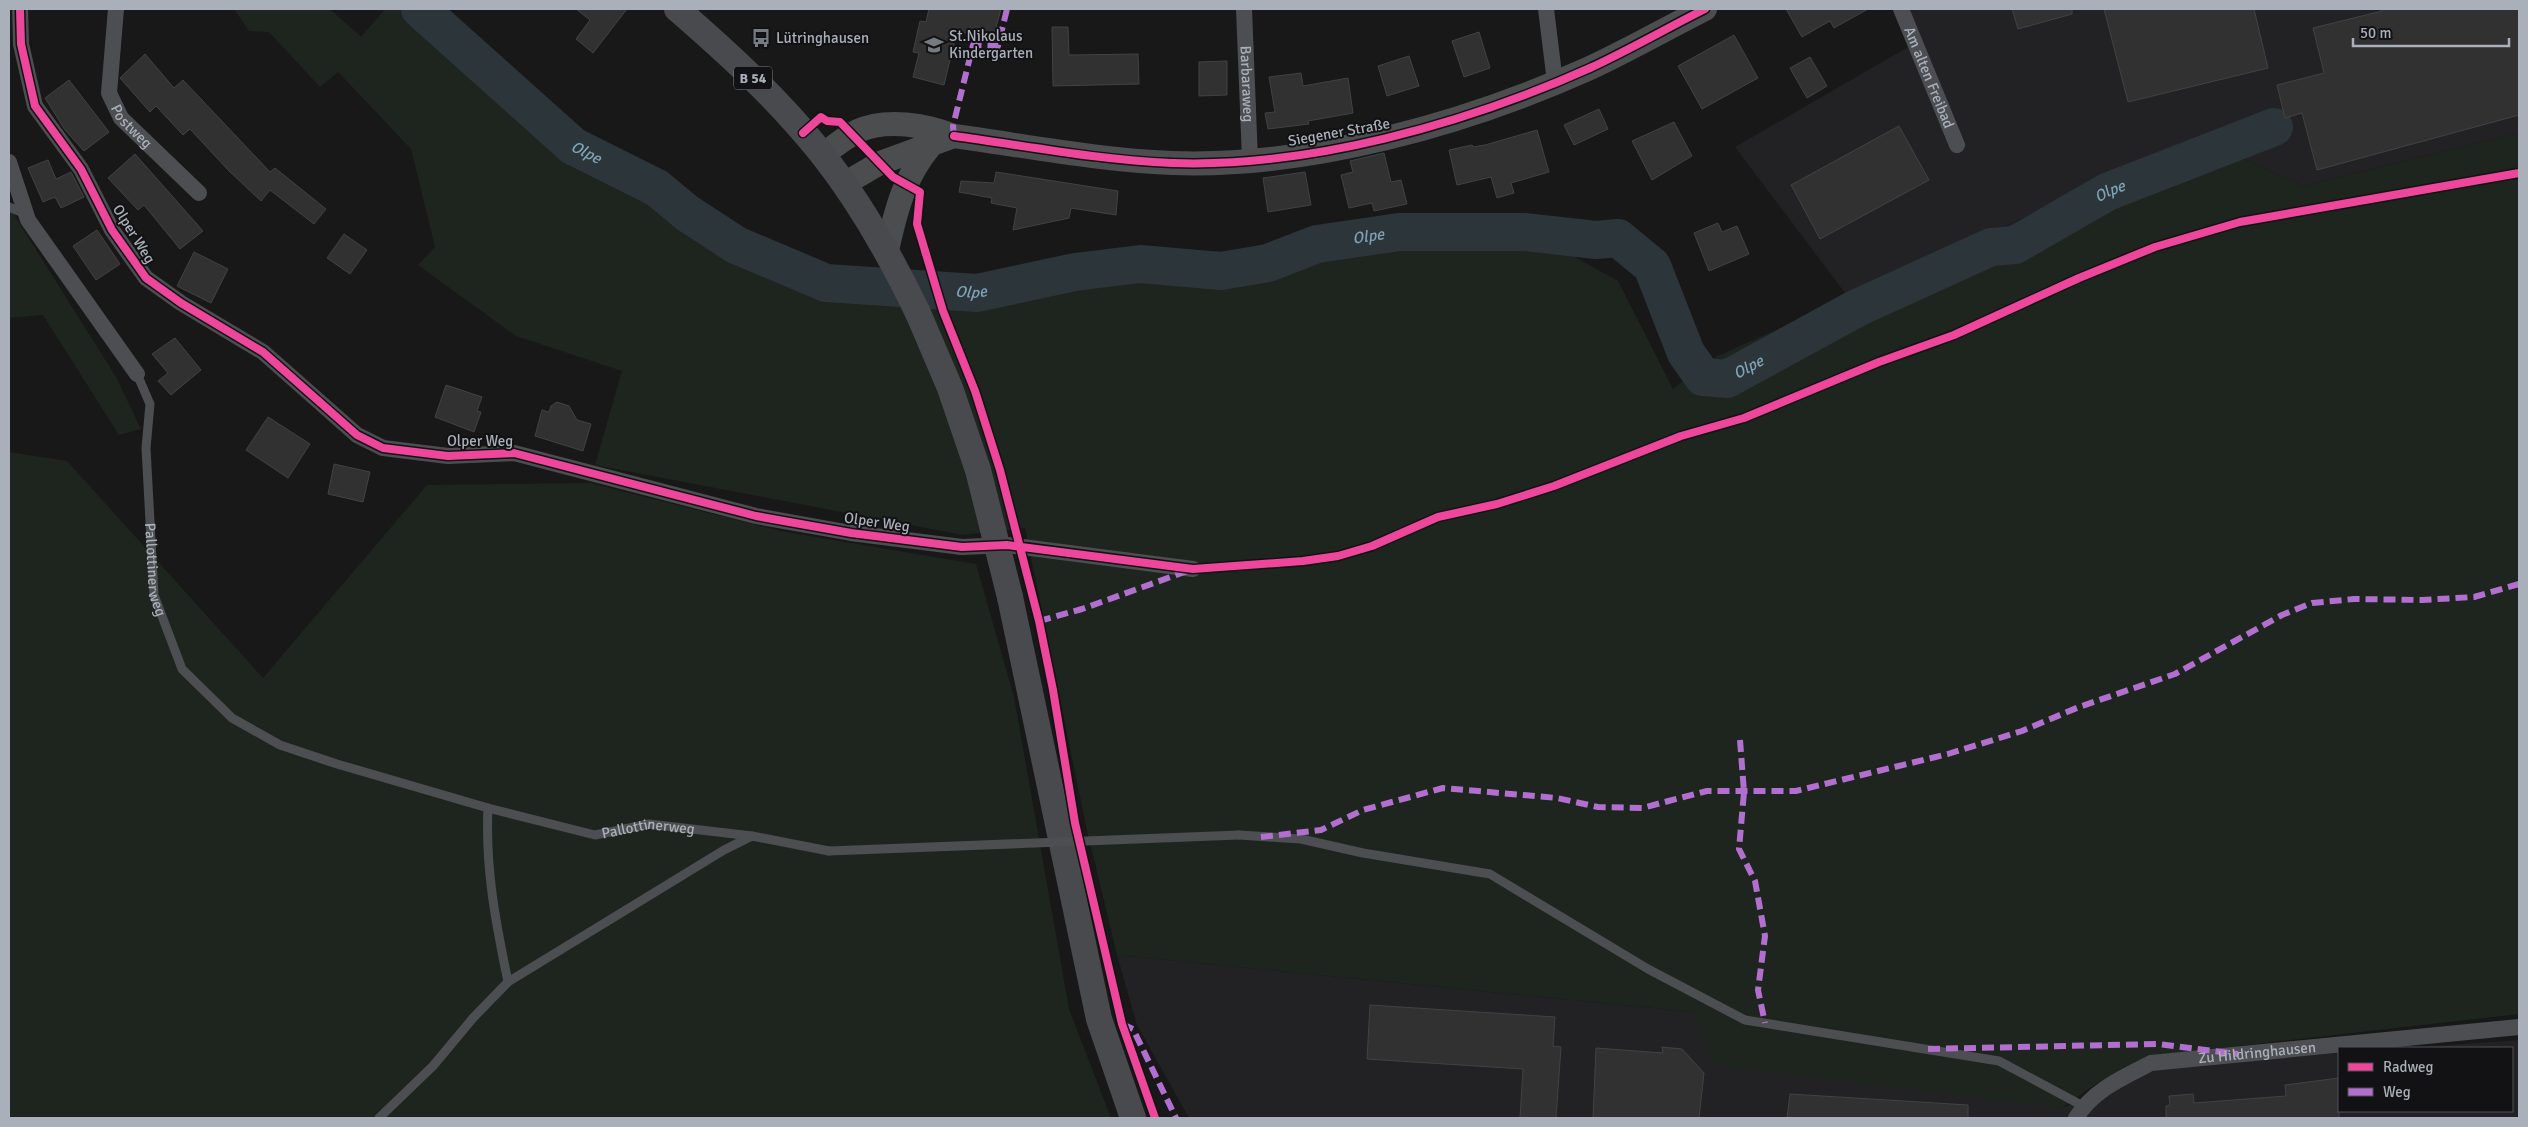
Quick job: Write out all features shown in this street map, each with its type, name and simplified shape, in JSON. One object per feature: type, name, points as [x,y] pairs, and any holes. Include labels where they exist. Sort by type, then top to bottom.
[{"type":"main road","name":"B 54","points":[[677,9],[732,57],[792,120],[844,184],[887,250],[918,313],[950,388],[978,470],[1010,597],[1099,1019],[1134,1118]]},
{"type":"street","name":"Olper Weg","points":[[20,9],[21,44],[35,106],[81,170],[112,230],[146,278],[181,303],[263,352],[357,435],[383,448],[448,456],[514,453],[756,516],[851,533],[962,547],[1007,545],[1193,569]]},
{"type":"street","name":"Postweg","points":[[116,9],[109,93],[122,118],[199,193]]},
{"type":"street","name":"Barbaraweg","points":[[1244,9],[1250,160]]},
{"type":"street","points":[[1546,9],[1555,82]]},
{"type":"street","name":"Siegener Straße","points":[[822,155],[859,130],[883,124],[913,125],[939,130],[954,136],[1108,159],[1174,163],[1250,160],[1374,142],[1471,114],[1555,82],[1591,67],[1705,9]]},
{"type":"street","name":"Am alten Freibad","points":[[1901,9],[1957,145]]},
{"type":"street","points":[[844,184],[880,163],[954,136]]},
{"type":"street","points":[[887,250],[896,209],[907,180],[916,162],[932,145]]},
{"type":"street","name":"Pallottinerweg","points":[[9,162],[26,214],[33,228],[137,374]]},
{"type":"street","name":"Zu Hildringhausen","points":[[2080,1112],[2102,1089],[2151,1063],[2519,1027]]},
{"type":"lane","points":[[9,207],[26,214]]},
{"type":"lane","name":"Pallottinerweg","points":[[137,374],[150,404],[146,448],[154,595],[182,670],[232,718],[280,745],[337,764],[488,808],[595,835],[649,824],[752,836],[829,851],[1239,835],[1301,839],[1364,854],[1490,874],[1648,969],[1745,1020],[1999,1062],[2080,1112]]},
{"type":"lane","points":[[488,808],[486,841],[490,888],[508,982]]},
{"type":"lane","points":[[379,1118],[433,1066],[473,1018],[508,982],[724,850],[752,836]]},
{"type":"shaded area","points":[[234,9],[330,9],[361,37],[385,9],[407,9],[579,162],[650,193],[728,254],[822,291],[977,302],[1078,280],[1131,274],[1215,278],[1259,276],[1314,253],[1386,244],[1564,251],[1618,281],[1673,389],[1709,360],[2199,139],[2303,186],[2519,133],[2519,1014],[2149,1056],[2097,1083],[2062,1108],[1713,1065],[1694,1012],[1117,955],[1086,826],[1025,528],[963,535],[595,465],[622,371],[516,336],[418,265],[435,247],[411,149],[338,72],[320,87],[269,32],[249,31]]},
{"type":"shaded area","points":[[1901,9],[2519,9],[2519,133],[2303,186],[2199,139],[1848,297],[1735,147],[1915,43]]},
{"type":"shaded area","points":[[9,211],[13,213],[116,377],[141,429],[119,435],[43,315],[9,318]]},
{"type":"shaded area","points":[[9,452],[67,461],[263,678],[427,485],[590,483],[780,531],[976,564],[1014,697],[1069,1009],[1111,1118],[9,1118]]},
{"type":"shaded area","points":[[1117,955],[1694,1012],[2062,1108],[2151,1067],[2338,1053],[2338,1112],[2513,1112],[2513,1047],[2423,1047],[2519,1040],[2519,1118],[1189,1118],[1137,1025]]},
{"type":"building","points":[[576,9],[627,9],[593,53],[576,39],[590,20]]},
{"type":"building","name":"St.Nikolaus Kindergarten","points":[[929,9],[1001,9],[993,39],[957,31],[944,85],[913,77],[919,53],[913,52],[920,21],[926,22]]},
{"type":"building","points":[[1786,9],[1868,9],[1834,28],[1830,21],[1802,37]]},
{"type":"building","points":[[2012,9],[2072,9],[2072,14],[2018,29]]},
{"type":"building","points":[[2104,9],[2254,9],[2268,68],[2128,102]]},
{"type":"building","points":[[2381,9],[2519,9],[2519,115],[2317,170],[2302,113],[2285,118],[2277,85],[2324,73],[2313,28],[2382,11]]},
{"type":"building","points":[[1052,27],[1068,27],[1069,55],[1138,54],[1139,84],[1053,86]]},
{"type":"building","points":[[1479,32],[1490,68],[1464,77],[1452,41]]},
{"type":"building","points":[[1734,35],[1758,78],[1702,109],[1678,66]]},
{"type":"building","points":[[145,54],[174,88],[183,80],[270,172],[275,168],[326,209],[314,224],[270,190],[261,201],[229,171],[190,129],[183,135],[156,106],[150,112],[120,78]]},
{"type":"building","points":[[1409,56],[1419,86],[1387,96],[1378,66]]},
{"type":"building","points":[[1810,57],[1827,86],[1807,98],[1790,68]]},
{"type":"building","points":[[1227,61],[1227,95],[1199,96],[1199,62]]},
{"type":"building","points":[[1301,73],[1303,86],[1348,78],[1353,113],[1308,121],[1309,124],[1268,129],[1265,113],[1275,112],[1269,77]]},
{"type":"building","points":[[69,80],[109,132],[84,151],[65,130],[45,98]]},
{"type":"building","points":[[1599,109],[1608,129],[1574,145],[1564,125]]},
{"type":"building","points":[[1674,122],[1692,156],[1652,180],[1632,141]]},
{"type":"building","points":[[1899,126],[1929,180],[1820,239],[1791,185]]},
{"type":"building","points":[[1537,130],[1549,172],[1511,183],[1514,193],[1497,198],[1491,177],[1457,185],[1449,150],[1472,145],[1473,147],[1485,145]]},
{"type":"building","points":[[1384,153],[1391,182],[1401,180],[1407,204],[1374,211],[1372,203],[1349,208],[1341,175],[1353,172],[1350,161]]},
{"type":"building","points":[[135,154],[203,231],[180,249],[144,205],[138,210],[108,178]]},
{"type":"building","points":[[48,160],[56,179],[71,172],[84,197],[61,208],[55,197],[43,202],[28,168]]},
{"type":"building","points":[[996,172],[1118,191],[1116,215],[1071,208],[1069,218],[1013,230],[1017,208],[991,203],[992,198],[959,192],[961,181],[994,183]]},
{"type":"building","points":[[1305,172],[1311,205],[1268,212],[1263,178]]},
{"type":"building","points":[[1718,223],[1722,232],[1737,226],[1749,254],[1709,271],[1694,233]]},
{"type":"building","points":[[97,230],[120,264],[96,280],[73,246]]},
{"type":"building","points":[[344,234],[367,250],[350,274],[327,258]]},
{"type":"building","points":[[194,252],[228,269],[211,303],[177,286]]},
{"type":"building","points":[[175,338],[201,370],[171,395],[158,381],[168,373],[152,354]]},
{"type":"building","points":[[446,385],[482,397],[477,411],[481,412],[474,432],[435,417]]},
{"type":"building","points":[[557,402],[569,406],[577,420],[591,424],[583,451],[535,436],[542,410],[549,412],[551,406]]},
{"type":"building","points":[[268,417],[310,444],[288,478],[246,450]]},
{"type":"building","points":[[334,464],[370,472],[363,502],[328,494]]},
{"type":"building","points":[[1370,1005],[1555,1017],[1553,1046],[1561,1047],[1556,1118],[1520,1118],[1523,1069],[1367,1059]]},
{"type":"building","points":[[1662,1047],[1682,1049],[1704,1073],[1699,1118],[1593,1118],[1596,1048],[1663,1053]]},
{"type":"building","points":[[2338,1078],[2339,1118],[2166,1118],[2166,1106],[2170,1105],[2169,1096],[2193,1094],[2194,1103],[2286,1096],[2285,1085]]},
{"type":"building","points":[[1790,1094],[1968,1105],[1968,1118],[1787,1118]]},
{"type":"waterway","name":"Olpe","points":[[420,9],[573,146],[657,188],[687,213],[736,245],[826,283],[977,293],[1075,272],[1140,264],[1221,271],[1268,263],[1317,244],[1399,232],[1524,232],[1596,240],[1618,238],[1652,266],[1686,353],[1703,377],[1727,379],[1857,308],[1991,247],[2015,245],[2107,192],[2274,127]]},
{"type":"marked path","points":[[954,136],[953,126],[973,45],[998,46],[1007,9]]},
{"type":"marked path","points":[[1039,621],[1082,609],[1190,570]]},
{"type":"marked path","points":[[1261,837],[1321,830],[1363,810],[1443,788],[1557,798],[1598,807],[1642,808],[1707,791],[1796,791],[1948,754],[2022,731],[2079,707],[2175,674],[2282,615],[2312,603],[2354,599],[2422,600],[2474,597],[2519,584]]},
{"type":"marked path","points":[[1740,740],[1744,792],[1739,849],[1755,881],[1765,936],[1758,990],[1765,1023]]},
{"type":"marked path","points":[[1122,1024],[1133,1029],[1176,1118]]},
{"type":"marked path","points":[[1928,1049],[2158,1044],[2238,1054]]},
{"type":"cycle path","points":[[20,9],[21,44],[35,106],[81,169],[112,230],[146,278],[181,303],[263,352],[357,435],[383,448],[448,456],[514,453],[756,516],[851,533],[962,547],[1007,545],[1193,569],[1303,561],[1338,556],[1372,546],[1438,517],[1497,504],[1554,486],[1681,436],[1744,418],[1879,362],[1954,335],[2079,278],[2155,247],[2240,222],[2519,173]]},
{"type":"cycle path","points":[[954,136],[1090,156],[1172,163],[1224,163],[1332,150],[1439,124],[1542,88],[1605,61],[1705,9]]},
{"type":"cycle path","points":[[803,133],[821,117],[827,121],[840,122],[893,177],[920,192],[917,224],[943,311],[975,391],[1000,470],[1039,621],[1053,690],[1075,823],[1122,1024],[1155,1118]]},
{"type":"place","name":"Lütringhausen","points":[[761,38]]},
{"type":"place","name":"St.Nikolaus Kindergarten","points":[[934,45]]}]
